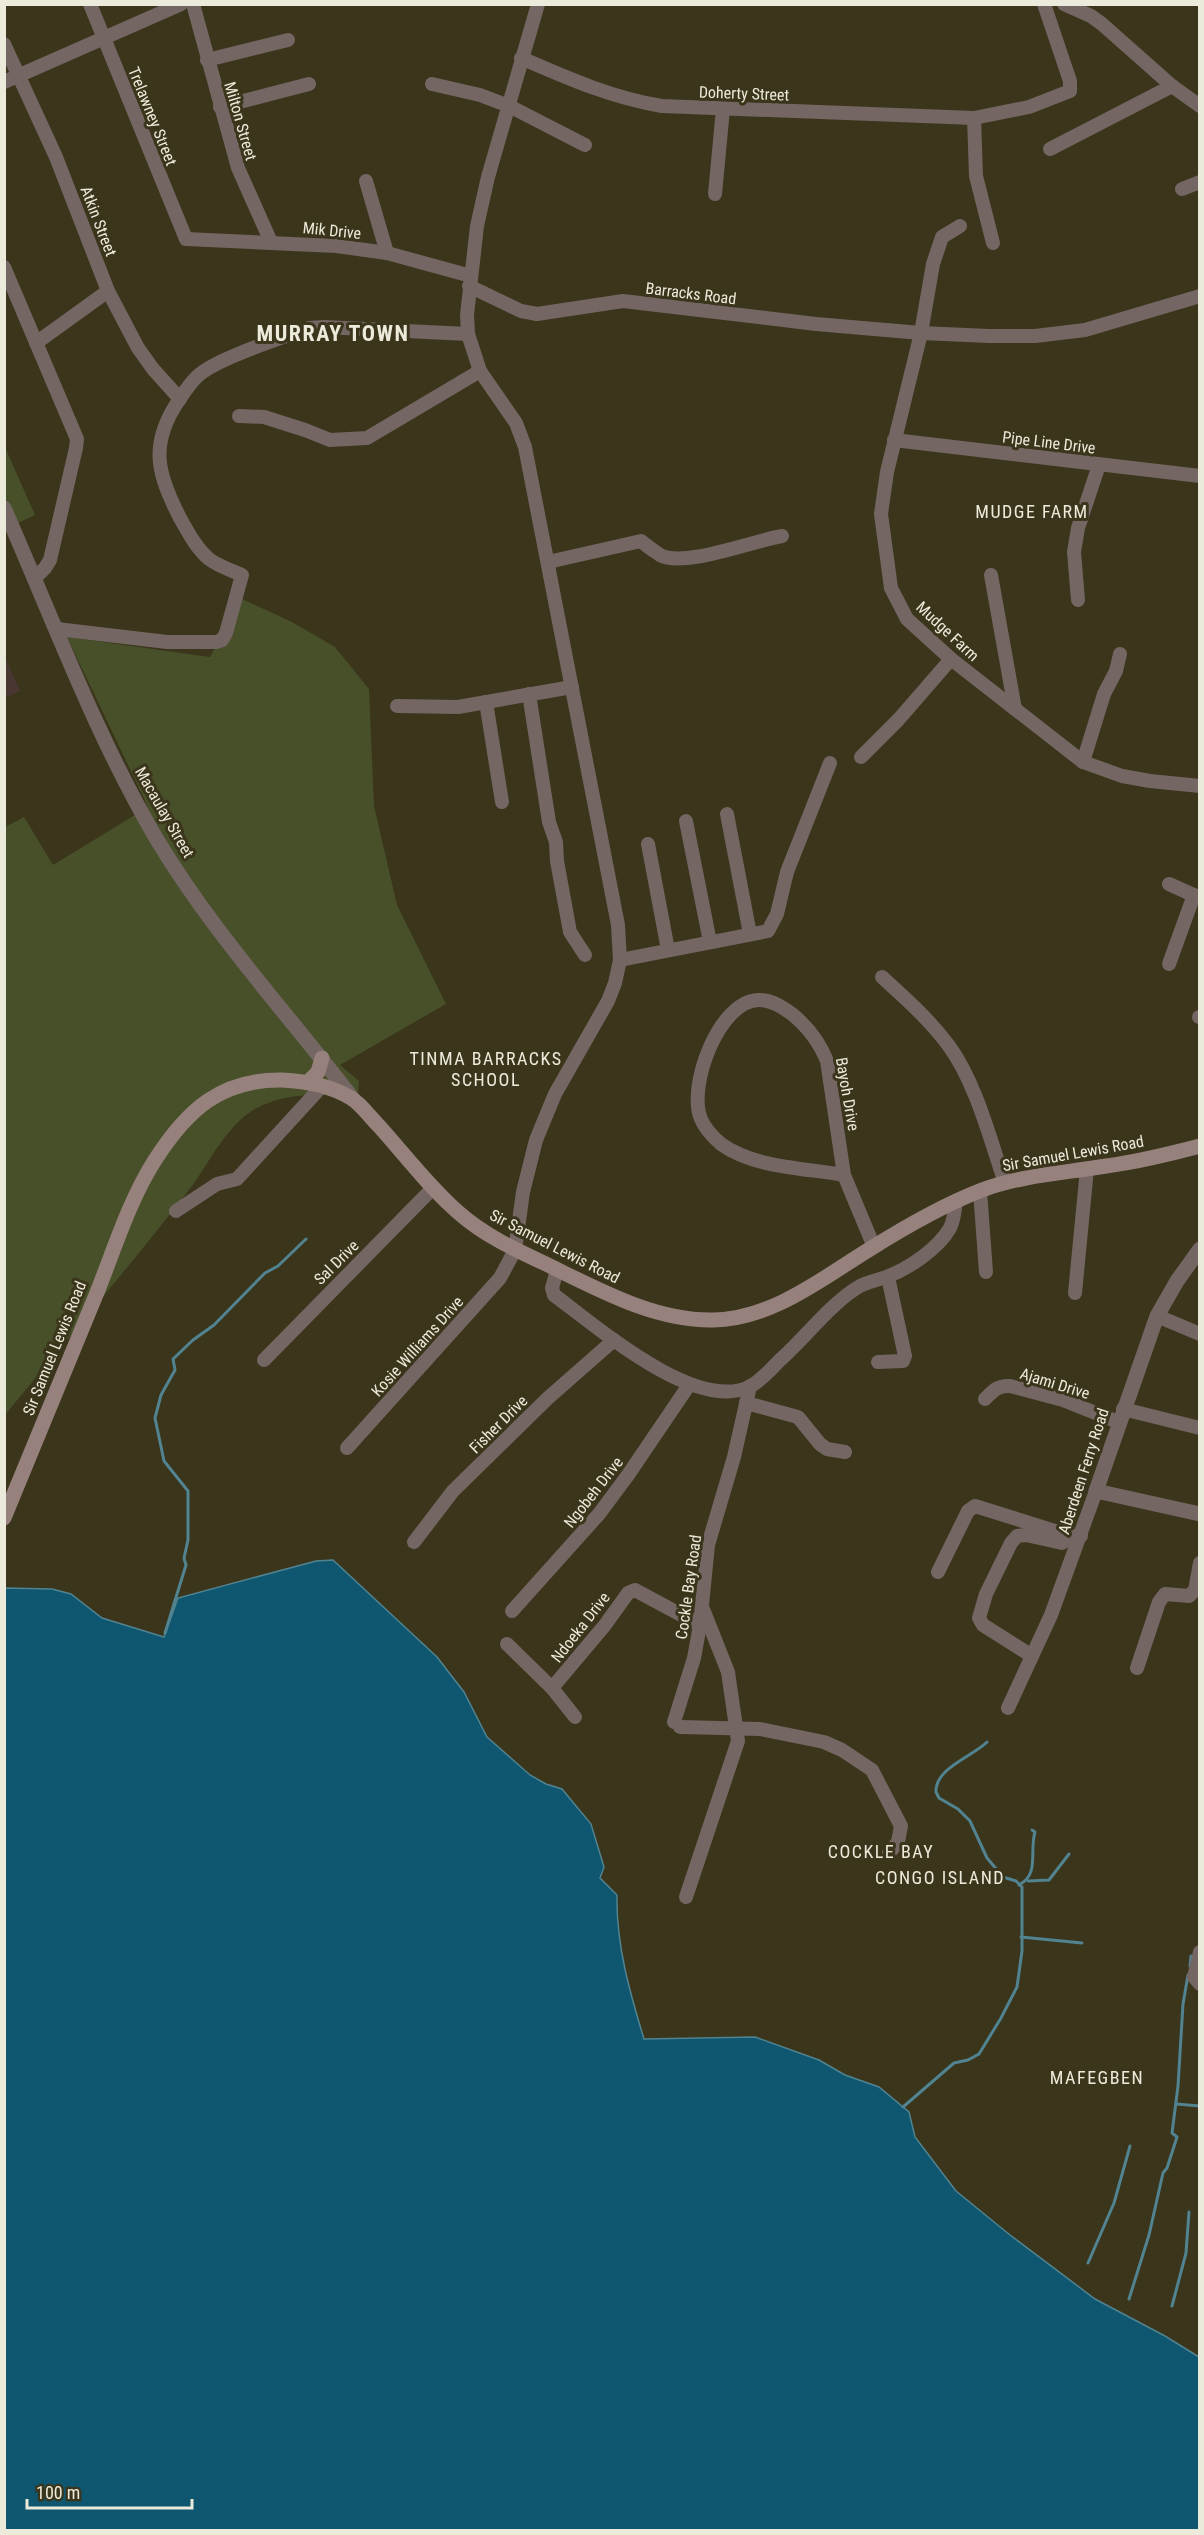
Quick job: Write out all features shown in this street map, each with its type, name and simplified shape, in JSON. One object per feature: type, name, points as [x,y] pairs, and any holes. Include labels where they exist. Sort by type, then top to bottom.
[{"type":"main road","points":[[315,1084],[322,1058]]},
{"type":"main road","name":"Sir Samuel Lewis Road","points":[[4,1518],[128,1217],[153,1164],[189,1115],[209,1099],[231,1087],[252,1081],[270,1080],[315,1084],[353,1099],[458,1213],[478,1228],[515,1250],[624,1300],[655,1311],[687,1318],[714,1320],[743,1316],[774,1307],[801,1293],[874,1247],[956,1201],[980,1191],[1005,1183],[1156,1157],[1200,1146]]},
{"type":"street","name":"Trelawney Street","points":[[90,4],[186,239]]},
{"type":"street","points":[[4,82],[182,4]]},
{"type":"street","name":"Milton Street","points":[[193,4],[238,168],[271,242]]},
{"type":"street","points":[[515,1250],[523,1192],[536,1140],[555,1094],[608,1001],[620,960],[618,925],[525,447],[516,423],[480,371],[468,334],[470,281],[477,226],[488,177],[538,4]]},
{"type":"street","name":"Doherty Street","points":[[521,58],[575,81],[634,101],[662,106],[974,118],[1029,108],[1070,91],[1070,81],[1044,4]]},
{"type":"street","points":[[1064,4],[1091,16],[1102,24],[1172,86],[1200,106]]},
{"type":"street","points":[[207,60],[288,40]]},
{"type":"street","name":"Atkin Street","points":[[4,44],[56,157],[108,291],[138,348],[180,399]]},
{"type":"street","points":[[220,107],[309,84]]},
{"type":"street","points":[[432,84],[480,95],[509,106],[585,145]]},
{"type":"street","points":[[1050,149],[1172,86]]},
{"type":"street","points":[[715,194],[723,109]]},
{"type":"street","points":[[974,118],[976,176],[993,243]]},
{"type":"street","points":[[366,182],[387,253]]},
{"type":"street","points":[[1182,189],[1200,182]]},
{"type":"street","name":"Mudge Farm","points":[[960,226],[942,237],[933,264],[921,333],[894,440],[881,514],[891,588],[907,619],[951,659],[1083,762],[1122,776],[1200,786]]},
{"type":"street","name":"Mik Drive","points":[[186,239],[336,246],[387,253],[470,281]]},
{"type":"street","points":[[4,267],[77,439],[50,560],[35,578]]},
{"type":"street","name":"Barracks Road","points":[[470,281],[520,310],[537,314],[605,303],[641,302],[755,318],[921,333],[1035,336],[1085,330],[1200,296]]},
{"type":"street","points":[[36,343],[108,291]]},
{"type":"street","points":[[57,629],[167,642],[216,642],[222,640],[226,633],[242,575],[211,561],[201,552],[164,487],[158,463],[160,440],[167,419],[198,375],[214,365],[309,328],[468,334]]},
{"type":"street","points":[[239,416],[264,417],[330,440],[367,438],[480,371]]},
{"type":"street","name":"Pipe Line Drive","points":[[894,440],[1200,476]]},
{"type":"street","points":[[1078,600],[1074,552],[1078,528],[1099,465]]},
{"type":"street","name":"Macaulay Street","points":[[4,508],[112,753],[156,838],[204,910],[353,1099]]},
{"type":"street","points":[[548,562],[642,541],[662,556],[689,560],[757,540],[782,536]]},
{"type":"street","points":[[991,575],[1015,709]]},
{"type":"street","points":[[1083,762],[1104,694],[1116,671],[1119,654]]},
{"type":"street","points":[[861,757],[900,719],[951,659]]},
{"type":"street","points":[[397,706],[458,708],[572,687]]},
{"type":"street","points":[[530,694],[549,822],[556,842],[557,861],[570,932],[585,955]]},
{"type":"street","points":[[486,702],[502,802]]},
{"type":"street","points":[[620,960],[768,931],[777,914],[787,872],[830,763]]},
{"type":"street","points":[[727,814],[750,934]]},
{"type":"street","points":[[686,821],[710,942]]},
{"type":"street","points":[[648,844],[668,950]]},
{"type":"street","points":[[1169,884],[1197,896],[1169,964]]},
{"type":"street","points":[[882,977],[931,1023],[951,1048],[979,1106],[1005,1183]]},
{"type":"street","name":"Bayoh Drive","points":[[844,1175],[760,1160],[736,1152],[720,1143],[707,1131],[700,1118],[697,1099],[708,1050],[723,1023],[746,1003],[757,1000],[781,1006],[820,1043],[827,1061],[844,1175],[874,1247]]},
{"type":"street","points":[[176,1210],[217,1184],[237,1179],[315,1084]]},
{"type":"street","points":[[1075,1293],[1087,1169]]},
{"type":"street","name":"Sal Drive","points":[[264,1360],[434,1188]]},
{"type":"street","points":[[980,1191],[986,1272]]},
{"type":"street","points":[[558,1270],[552,1288],[554,1295],[642,1359],[688,1385],[724,1390],[750,1386],[781,1360],[848,1294],[861,1286],[888,1276],[928,1252],[950,1228],[956,1201]]},
{"type":"street","name":"Aberdeen Ferry Road","points":[[1008,1708],[1052,1615],[1076,1536],[1096,1491],[1120,1415],[1157,1316],[1200,1249]]},
{"type":"street","name":"Kosie Williams Drive","points":[[347,1448],[500,1278],[515,1250]]},
{"type":"street","points":[[878,1362],[903,1361],[905,1356],[888,1276]]},
{"type":"street","points":[[1157,1316],[1200,1334]]},
{"type":"street","name":"Fisher Drive","points":[[414,1542],[453,1491],[548,1398],[614,1340]]},
{"type":"street","name":"Ngobeh Drive","points":[[512,1611],[599,1514],[688,1385]]},
{"type":"street","name":"Cockle Bay Road","points":[[738,1728],[677,1725],[700,1625],[708,1545],[735,1457],[750,1386]]},
{"type":"street","name":"Ajami Drive","points":[[985,1399],[997,1388],[1010,1386],[1120,1415],[1200,1428]]},
{"type":"street","points":[[746,1403],[798,1417],[827,1449],[845,1452]]},
{"type":"street","points":[[1096,1491],[1200,1514]]},
{"type":"street","points":[[938,1572],[968,1511],[975,1506],[1076,1536]]},
{"type":"street","points":[[1032,1656],[983,1625],[979,1618],[980,1610],[1011,1542],[1017,1536],[1026,1535],[1062,1543],[1076,1536]]},
{"type":"street","points":[[1137,1668],[1158,1602],[1165,1594],[1189,1596],[1195,1590],[1200,1563]]},
{"type":"street","name":"Ndoeka Drive","points":[[552,1688],[605,1625],[628,1593],[635,1590],[700,1625]]},
{"type":"street","points":[[686,1897],[738,1741],[738,1728],[728,1672],[702,1607]]},
{"type":"street","points":[[507,1644],[552,1688],[575,1717]]},
{"type":"street","points":[[738,1728],[789,1734],[824,1742],[842,1750],[872,1770],[901,1827],[898,1842],[889,1853]]},
{"type":"street","points":[[1200,1952],[1194,1977],[1200,1984]]},
{"type":"shaded area","points":[[5,657],[20,691],[4,698]]},
{"type":"green space","points":[[4,445],[35,515],[5,529],[4,529]]},
{"type":"green space","points":[[242,599],[292,622],[335,647],[369,689],[374,806],[397,905],[446,1004],[340,1065],[359,1081],[358,1092],[352,1097],[315,1095],[290,1097],[267,1103],[245,1116],[227,1134],[192,1186],[123,1273],[5,1415],[5,827],[24,817],[53,865],[148,807],[67,637],[210,657]]},
{"type":"water","points":[[333,1560],[437,1657],[464,1692],[487,1737],[530,1775],[546,1784],[562,1789],[591,1824],[604,1867],[600,1878],[617,1895],[621,1950],[644,2039],[755,2037],[819,2060],[845,2075],[879,2087],[909,2112],[915,2137],[956,2191],[1095,2299],[1199,2357],[1199,2530],[5,2530],[5,1588],[52,1589],[71,1594],[102,1618],[164,1637],[178,1598],[316,1561]]},
{"type":"waterway","points":[[165,1633],[186,1565],[184,1558],[188,1540],[188,1491],[164,1461],[155,1418],[161,1395],[175,1370],[173,1359],[193,1340],[214,1325],[265,1273],[278,1266],[306,1239]]},
{"type":"waterway","points":[[903,2107],[954,2063],[968,2060],[979,2054],[1017,1987],[1022,1951],[1022,1887],[1016,1881],[1003,1877],[987,1858],[970,1821],[958,1809],[939,1798],[936,1792],[941,1776],[987,1742]]},
{"type":"waterway","points":[[1019,1885],[1030,1875],[1032,1869],[1035,1832],[1032,1830]]},
{"type":"waterway","points":[[1028,1881],[1049,1880],[1069,1854]]},
{"type":"waterway","points":[[1021,1937],[1082,1943]]},
{"type":"waterway","points":[[1190,1966],[1191,1956]]},
{"type":"waterway","points":[[1129,2299],[1149,2235],[1163,2173],[1167,2168],[1177,2137],[1172,2133],[1178,2086],[1183,2004],[1188,1975]]},
{"type":"waterway","points":[[1176,2104],[1200,2106]]},
{"type":"waterway","points":[[1088,2263],[1114,2203],[1130,2146]]},
{"type":"waterway","points":[[1172,2306],[1186,2253],[1189,2212]]},
{"type":"district","name":"MURRAY TOWN","points":[[333,333]]},
{"type":"district","name":"MUDGE FARM","points":[[1032,512]]},
{"type":"district","name":"TINMA BARRACKS SCHOOL","points":[[486,1069]]},
{"type":"district","name":"COCKLE BAY","points":[[881,1852]]},
{"type":"district","name":"CONGO ISLAND","points":[[940,1878]]},
{"type":"district","name":"MAFEGBEN","points":[[1097,2078]]}]
